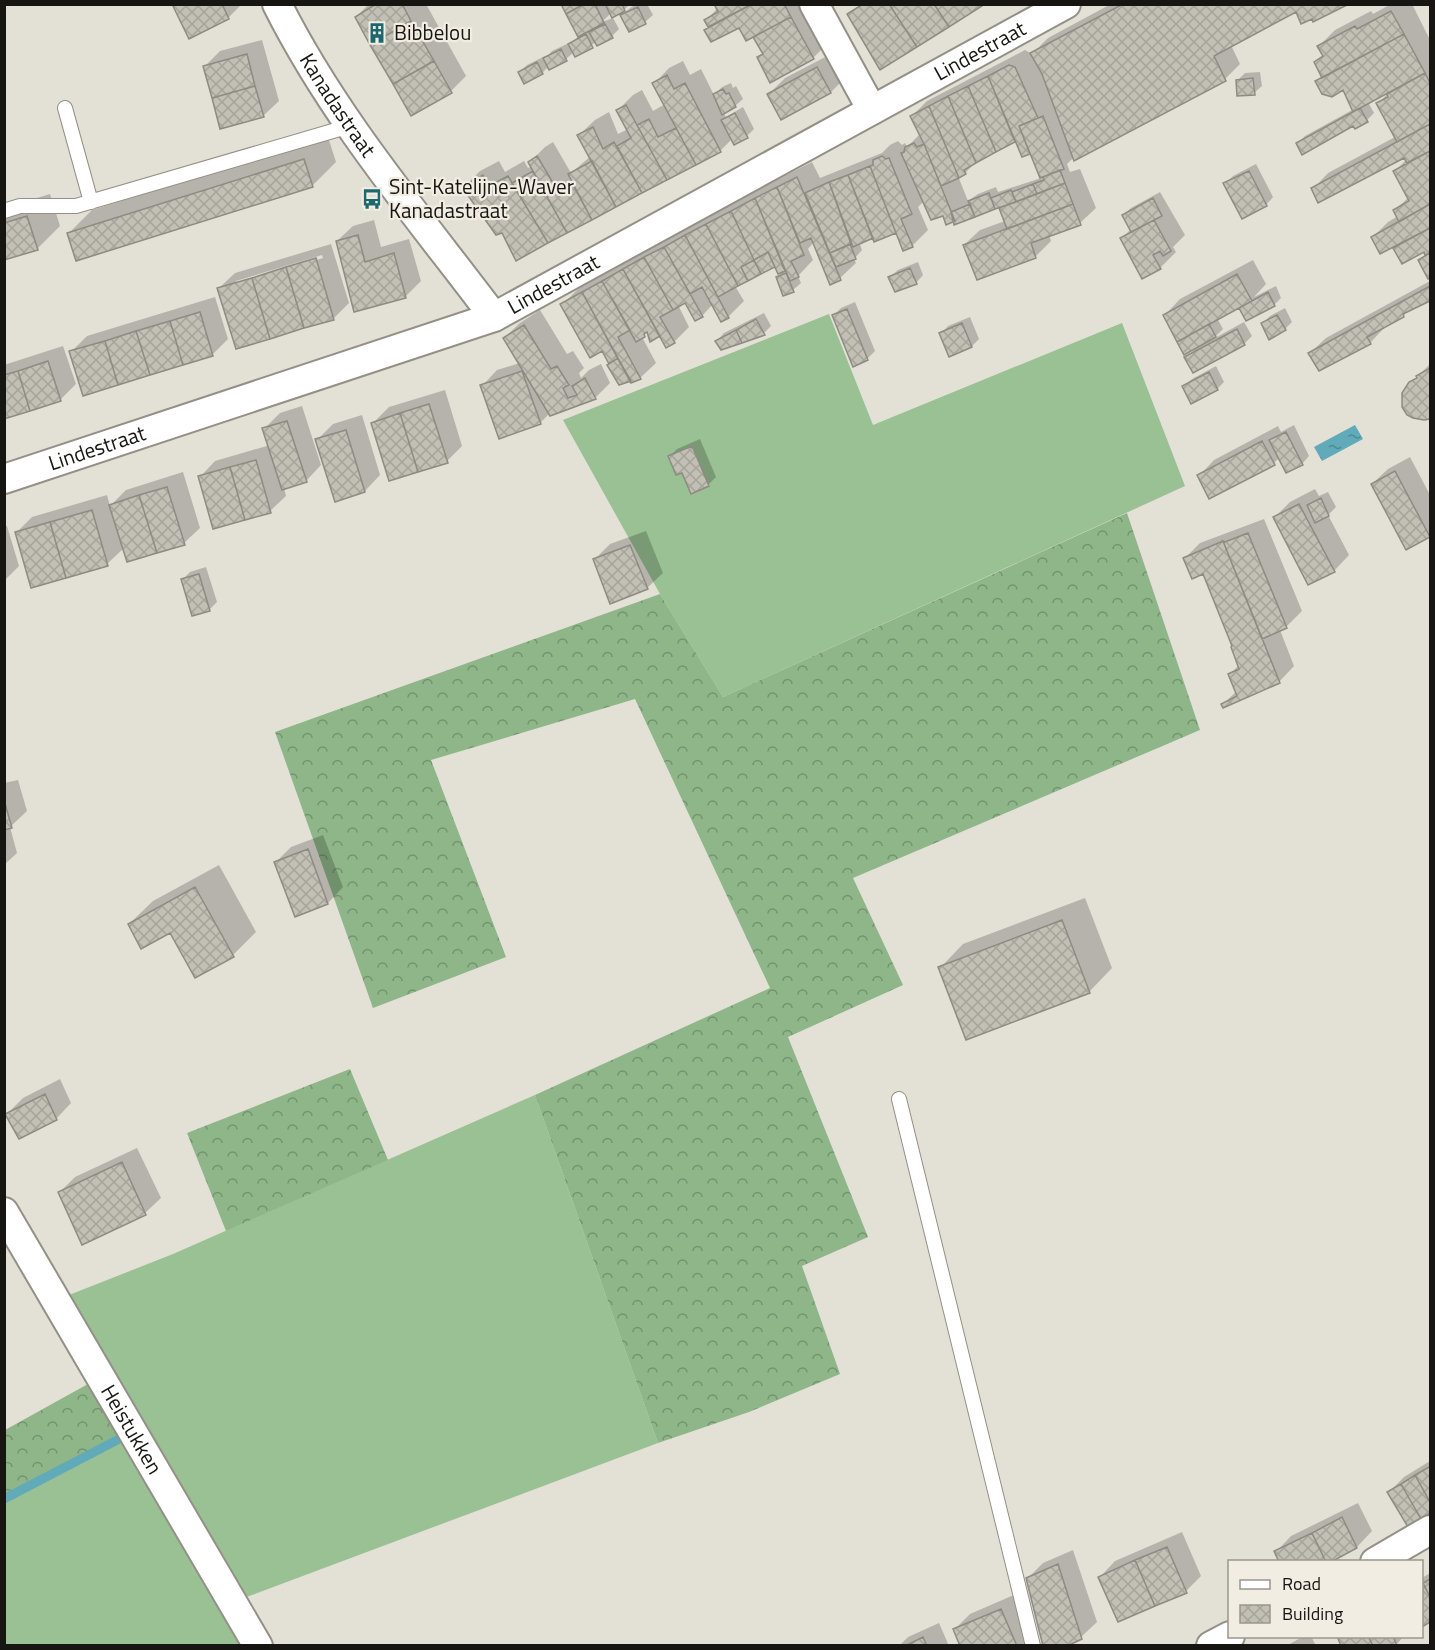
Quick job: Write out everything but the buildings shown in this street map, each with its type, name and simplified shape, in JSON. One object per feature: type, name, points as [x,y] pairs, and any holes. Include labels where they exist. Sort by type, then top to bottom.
[{"type":"street","name":"Kanadastraat","points":[[277,4],[288,27],[350,126],[494,317]]},
{"type":"street","points":[[814,4],[872,110]]},
{"type":"street","name":"Lindestraat","points":[[4,479],[494,317],[1066,4]]},
{"type":"street","name":"Heistukken","points":[[4,1212],[258,1646]]},
{"type":"street","points":[[1378,1560],[1431,1530]]},
{"type":"street","points":[[1210,1646],[1228,1637]]},
{"type":"lane","points":[[65,108],[91,202]]},
{"type":"lane","points":[[4,211],[20,206],[76,206],[350,126]]},
{"type":"lane","points":[[899,1099],[1034,1646]]},
{"type":"green space","points":[[829,314],[873,425],[1122,323],[1185,486],[723,697],[660,594],[563,420]]},
{"type":"green space","points":[[1127,513],[1200,730],[853,878],[903,985],[788,1037],[868,1237],[802,1266],[840,1374],[749,1412],[658,1443],[535,1095],[770,988],[635,699],[431,760],[506,957],[373,1008],[275,732],[660,594],[723,697]]},
{"type":"green space","points":[[350,1069],[388,1160],[226,1231],[187,1133]]},
{"type":"green space","points":[[535,1095],[658,1443],[244,1598],[64,1297],[173,1254]]},
{"type":"green space","points":[[97,1379],[129,1432],[5,1499],[5,1430]]},
{"type":"green space","points":[[129,1432],[253,1646],[5,1646],[5,1499]]},
{"type":"water","points":[[1355,425],[1363,439],[1322,461],[1314,447]]},
{"type":"waterway","points":[[4,1499],[123,1437],[129,1443]]},
{"type":"place","name":"Bibbelou","points":[[377,33]]},
{"type":"place","name":"Sint-Katelijne-Waver Kanadastraat","points":[[372,199]]}]
